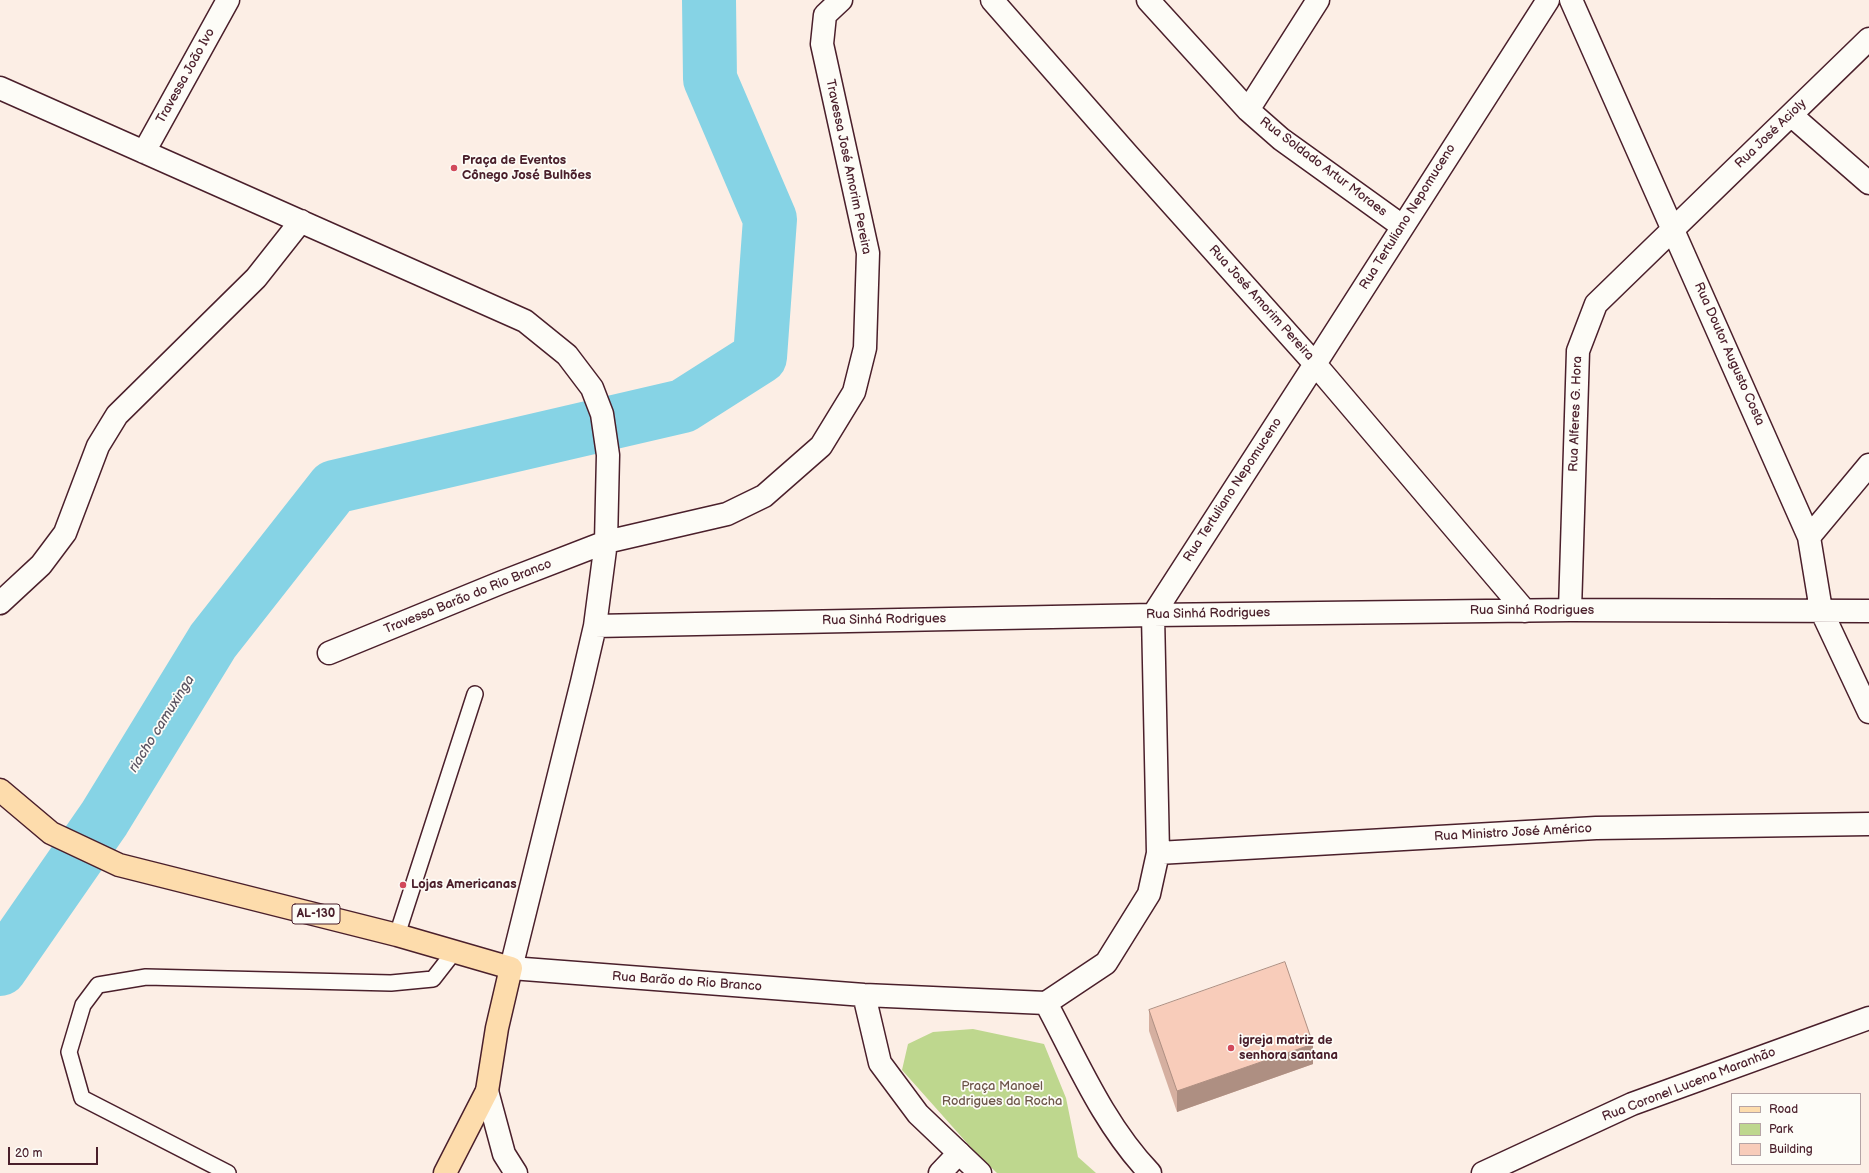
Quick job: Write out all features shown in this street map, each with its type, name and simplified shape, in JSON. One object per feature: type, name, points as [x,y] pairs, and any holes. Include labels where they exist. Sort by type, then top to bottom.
[{"type":"main road","name":"AL-130","points":[[0,790],[51,833],[119,865],[397,935],[510,968]]},
{"type":"main road","points":[[445,1173],[487,1091],[497,1028],[510,968]]},
{"type":"street","name":"Travessa João Ivo","points":[[144,152],[228,0]]},
{"type":"street","name":"Travessa José Amorim Pereira","points":[[606,542],[727,514],[764,496],[821,446],[854,392],[865,348],[868,253],[822,44],[825,15],[841,0]]},
{"type":"street","name":"Rua José Amorim Pereira","points":[[992,0],[1315,364],[1525,611]]},
{"type":"street","name":"Rua Soldado Artur Moraes","points":[[1148,0],[1248,110],[1281,139],[1402,226]]},
{"type":"street","points":[[1248,110],[1318,0]]},
{"type":"street","name":"Rua Tertuliano Nepomuceno","points":[[1153,615],[1548,0]]},
{"type":"street","name":"Rua Doutor Augusto Costa","points":[[1571,0],[1674,229],[1809,536],[1821,610],[1869,712]]},
{"type":"street","name":"Rua José Acioly","points":[[1674,229],[1869,39]]},
{"type":"street","points":[[0,88],[525,321],[567,355],[592,388],[602,414],[608,455],[606,542],[595,626],[510,968]]},
{"type":"street","points":[[1791,115],[1869,183]]},
{"type":"street","points":[[0,603],[41,565],[65,532],[98,446],[117,416],[256,278],[301,221]]},
{"type":"street","name":"Rua Alferes G. Hora","points":[[1570,610],[1578,351],[1596,304],[1674,229]]},
{"type":"street","points":[[1809,536],[1869,465]]},
{"type":"street","name":"Travessa Barão do Rio Branco","points":[[330,653],[500,583],[606,542]]},
{"type":"street","name":"Rua Sinhá Rodrigues","points":[[595,626],[1153,615],[1570,610],[1869,610]]},
{"type":"street","points":[[980,1173],[918,1114],[880,1064],[864,995],[1046,1003],[1106,963],[1149,894],[1158,853],[1153,615]]},
{"type":"street","name":"Rua Ministro José Américo","points":[[1158,853],[1596,828],[1869,824]]},
{"type":"street","name":"Rua Barão do Rio Branco","points":[[510,968],[864,995]]},
{"type":"street","points":[[1046,1003],[1105,1115],[1140,1163],[1150,1173]]},
{"type":"street","name":"Rua Coronel Lucena Maranhão","points":[[1489,1172],[1632,1104],[1869,1018]]},
{"type":"street","points":[[487,1091],[504,1154],[516,1173]]},
{"type":"street","points":[[940,1173],[959,1153]]},
{"type":"lane","points":[[397,935],[475,694]]},
{"type":"lane","points":[[228,1173],[82,1098],[69,1052],[83,1005],[98,985],[146,977],[391,983],[433,979],[454,952]]},
{"type":"green space","name":"Praça Manoel Rodrigues da Rocha","points":[[973,1029],[1044,1044],[1066,1098],[1078,1157],[1096,1173],[997,1173],[975,1152],[902,1070],[908,1044],[933,1032]]},
{"type":"building","name":"igreja matriz de senhora santana","points":[[1285,962],[1313,1044],[1177,1091],[1149,1010]]},
{"type":"waterway","name":"riacho camuxinga","points":[[0,969],[104,819],[213,641],[334,487],[683,406],[760,357],[770,219],[710,79],[709,0]]},
{"type":"place","name":"Praça de Eventos Cônego José Bulhões","points":[[454,168]]},
{"type":"place","name":"Lojas Americanas","points":[[403,885]]},
{"type":"place","name":"igreja matriz de senhora santana","points":[[1231,1048]]}]
